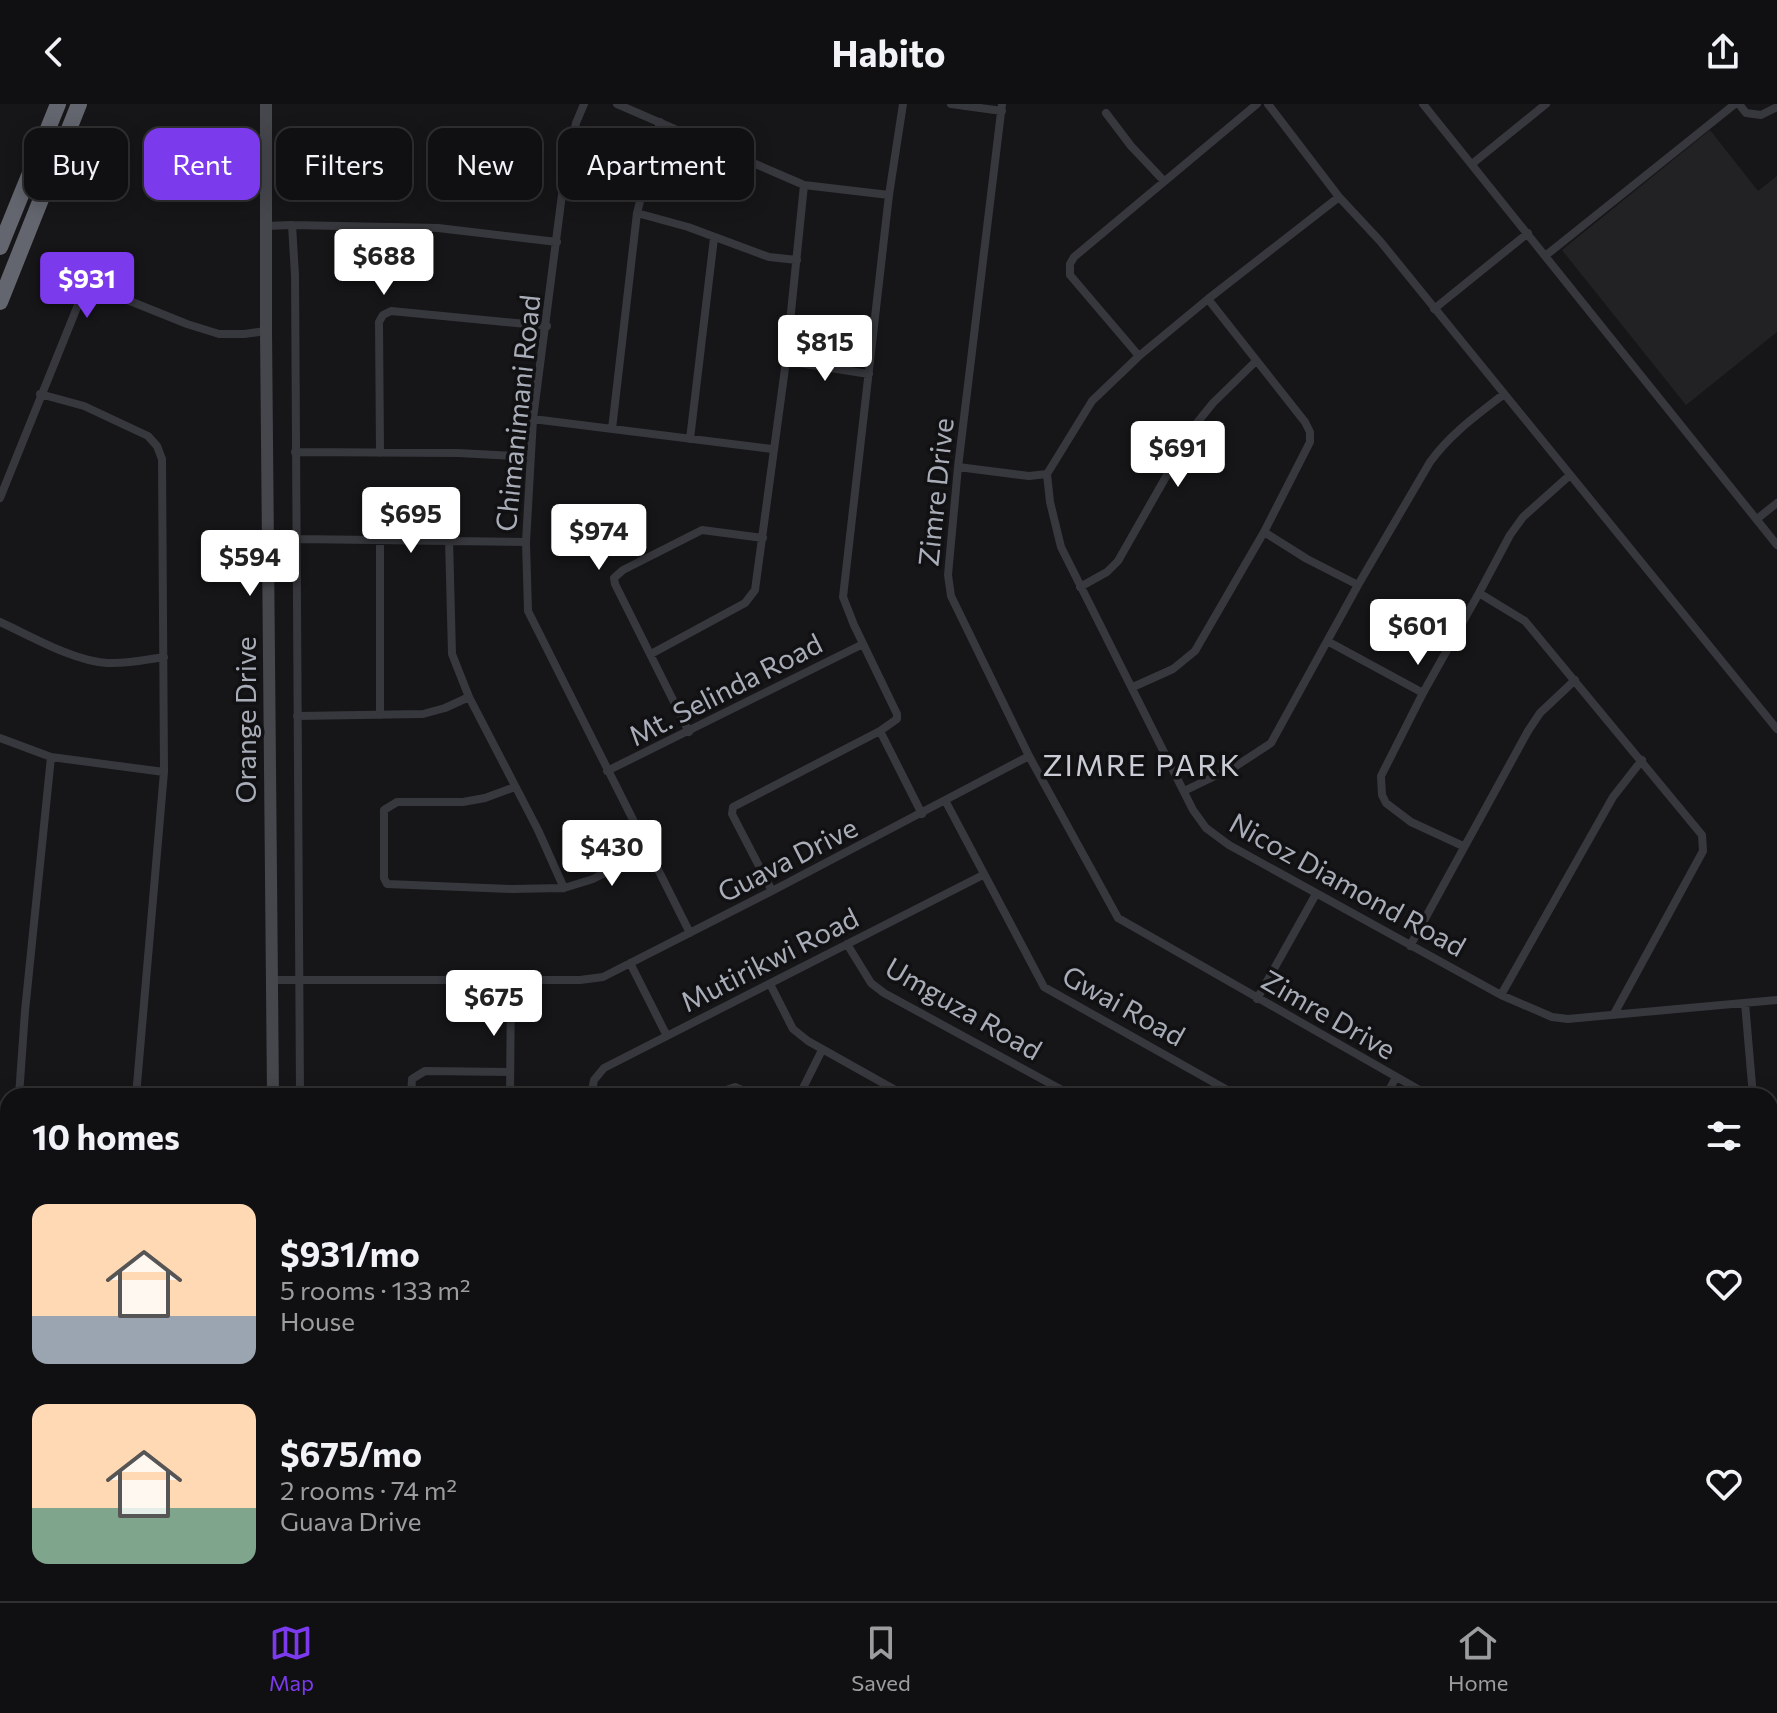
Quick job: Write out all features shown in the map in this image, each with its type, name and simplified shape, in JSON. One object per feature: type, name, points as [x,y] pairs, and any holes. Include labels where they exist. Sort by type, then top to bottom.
[{"type":"highway","points":[[0,247],[58,104]]},
{"type":"highway","points":[[0,302],[79,104]]},
{"type":"street","name":"Orange Drive","points":[[266,104],[273,1088]]},
{"type":"street","name":"Chimanimani Road","points":[[584,104],[576,123],[564,179],[533,419],[526,542],[528,611],[690,933]]},
{"type":"street","points":[[617,104],[804,185],[889,195]]},
{"type":"street","points":[[772,891],[732,814],[733,807],[880,731],[894,723],[897,714],[843,597],[889,195],[903,104]]},
{"type":"street","points":[[951,104],[1002,107]]},
{"type":"street","points":[[1139,356],[1070,275],[1070,264],[1074,257],[1257,104]]},
{"type":"street","points":[[1268,104],[1339,197],[1380,241],[1776,724]]},
{"type":"street","points":[[1423,104],[1777,545]]},
{"type":"street","points":[[1472,164],[1546,104]]},
{"type":"street","points":[[1545,256],[1737,104],[1746,113],[1761,115],[1777,107]]},
{"type":"street","name":"Zimre Drive","points":[[1002,107],[958,467],[948,575],[951,596],[1029,756],[1118,918],[1416,1088]]},
{"type":"street","points":[[1106,113],[1164,181]]},
{"type":"street","points":[[612,429],[637,213],[660,122]]},
{"type":"street","points":[[651,654],[745,603],[755,590],[786,361],[804,185]]},
{"type":"street","points":[[958,467],[1029,476],[1047,474],[1092,401],[1139,356],[1339,197]]},
{"type":"street","points":[[637,213],[688,227],[769,257],[797,260]]},
{"type":"street","points":[[292,225],[295,275],[300,1088]]},
{"type":"street","points":[[266,226],[438,228],[557,242]]},
{"type":"street","points":[[1434,309],[1528,233]]},
{"type":"street","points":[[690,439],[714,238]]},
{"type":"street","points":[[0,498],[82,295],[100,289],[219,334],[266,331]]},
{"type":"street","points":[[1133,687],[1173,669],[1195,651],[1264,532],[1310,442],[1310,432],[1305,422],[1208,299]]},
{"type":"street","points":[[380,453],[379,322],[383,315],[391,311],[547,326]]},
{"type":"street","points":[[786,361],[869,374]]},
{"type":"street","points":[[1080,587],[1107,572],[1118,561],[1196,424],[1256,361]]},
{"type":"street","points":[[40,394],[84,406],[148,436],[157,446],[162,459],[164,772],[137,1088]]},
{"type":"street","points":[[1184,791],[1253,757],[1271,743],[1358,585],[1442,445],[1504,394]]},
{"type":"street","points":[[533,419],[772,449]]},
{"type":"street","points":[[295,452],[458,453],[531,457]]},
{"type":"street","name":"Nicoz Diamond Road","points":[[1047,474],[1061,547],[1193,810],[1213,834],[1410,946],[1501,995],[1552,1017],[1568,1019],[1777,1000]]},
{"type":"street","points":[[1463,846],[1411,822],[1386,803],[1382,795],[1381,776],[1510,535],[1523,517],[1570,475]]},
{"type":"street","points":[[1757,519],[1777,503]]},
{"type":"street","points":[[689,732],[615,584],[615,575],[702,530],[763,538]]},
{"type":"street","points":[[1264,532],[1307,559],[1358,585]]},
{"type":"street","points":[[296,539],[526,542]]},
{"type":"street","points":[[380,539],[380,715]]},
{"type":"street","points":[[449,539],[452,654],[469,697],[564,888]]},
{"type":"street","points":[[1479,593],[1525,621],[1702,835],[1704,847],[1614,1014]]},
{"type":"street","points":[[0,622],[102,663],[122,664],[164,657]]},
{"type":"street","points":[[1329,642],[1423,693]]},
{"type":"street","name":"Mt. Selinda Road","points":[[607,771],[863,644]]},
{"type":"street","points":[[1410,946],[1534,722],[1575,680]]},
{"type":"street","points":[[297,716],[423,714],[469,697]]},
{"type":"street","points":[[880,731],[922,814]]},
{"type":"street","points":[[0,738],[51,757],[164,772]]},
{"type":"street","name":"Guava Drive","points":[[272,980],[593,979],[690,933],[1029,756]]},
{"type":"street","points":[[20,1088],[51,757]]},
{"type":"street","points":[[1501,995],[1613,797],[1642,760]]},
{"type":"street","points":[[515,787],[463,802],[390,804],[384,810],[384,878],[392,886],[564,888],[593,879],[648,851]]},
{"type":"street","name":"Gwai Road","points":[[946,802],[1044,987],[1223,1088]]},
{"type":"street","name":"Mutirikwi Road","points":[[592,1088],[601,1070],[983,875]]},
{"type":"street","points":[[1257,999],[1316,894]]},
{"type":"street","name":"Umguza Road","points":[[847,944],[871,983],[884,993],[1058,1088]]},
{"type":"street","points":[[630,963],[667,1036]]},
{"type":"street","points":[[510,1088],[511,980]]},
{"type":"street","points":[[770,984],[793,1029],[822,1050],[889,1087]]},
{"type":"street","points":[[1745,1003],[1752,1088]]},
{"type":"street","points":[[803,1088],[822,1050]]},
{"type":"street","points":[[411,1088],[412,1079],[425,1071],[510,1072]]},
{"type":"street","points":[[1390,1088],[1396,1077]]},
{"type":"shaded area","points":[[1710,130],[1758,191],[1777,176],[1777,332],[1686,405],[1562,250]]},
{"type":"district","name":"ZIMRE PARK","points":[[1142,763]]}]
